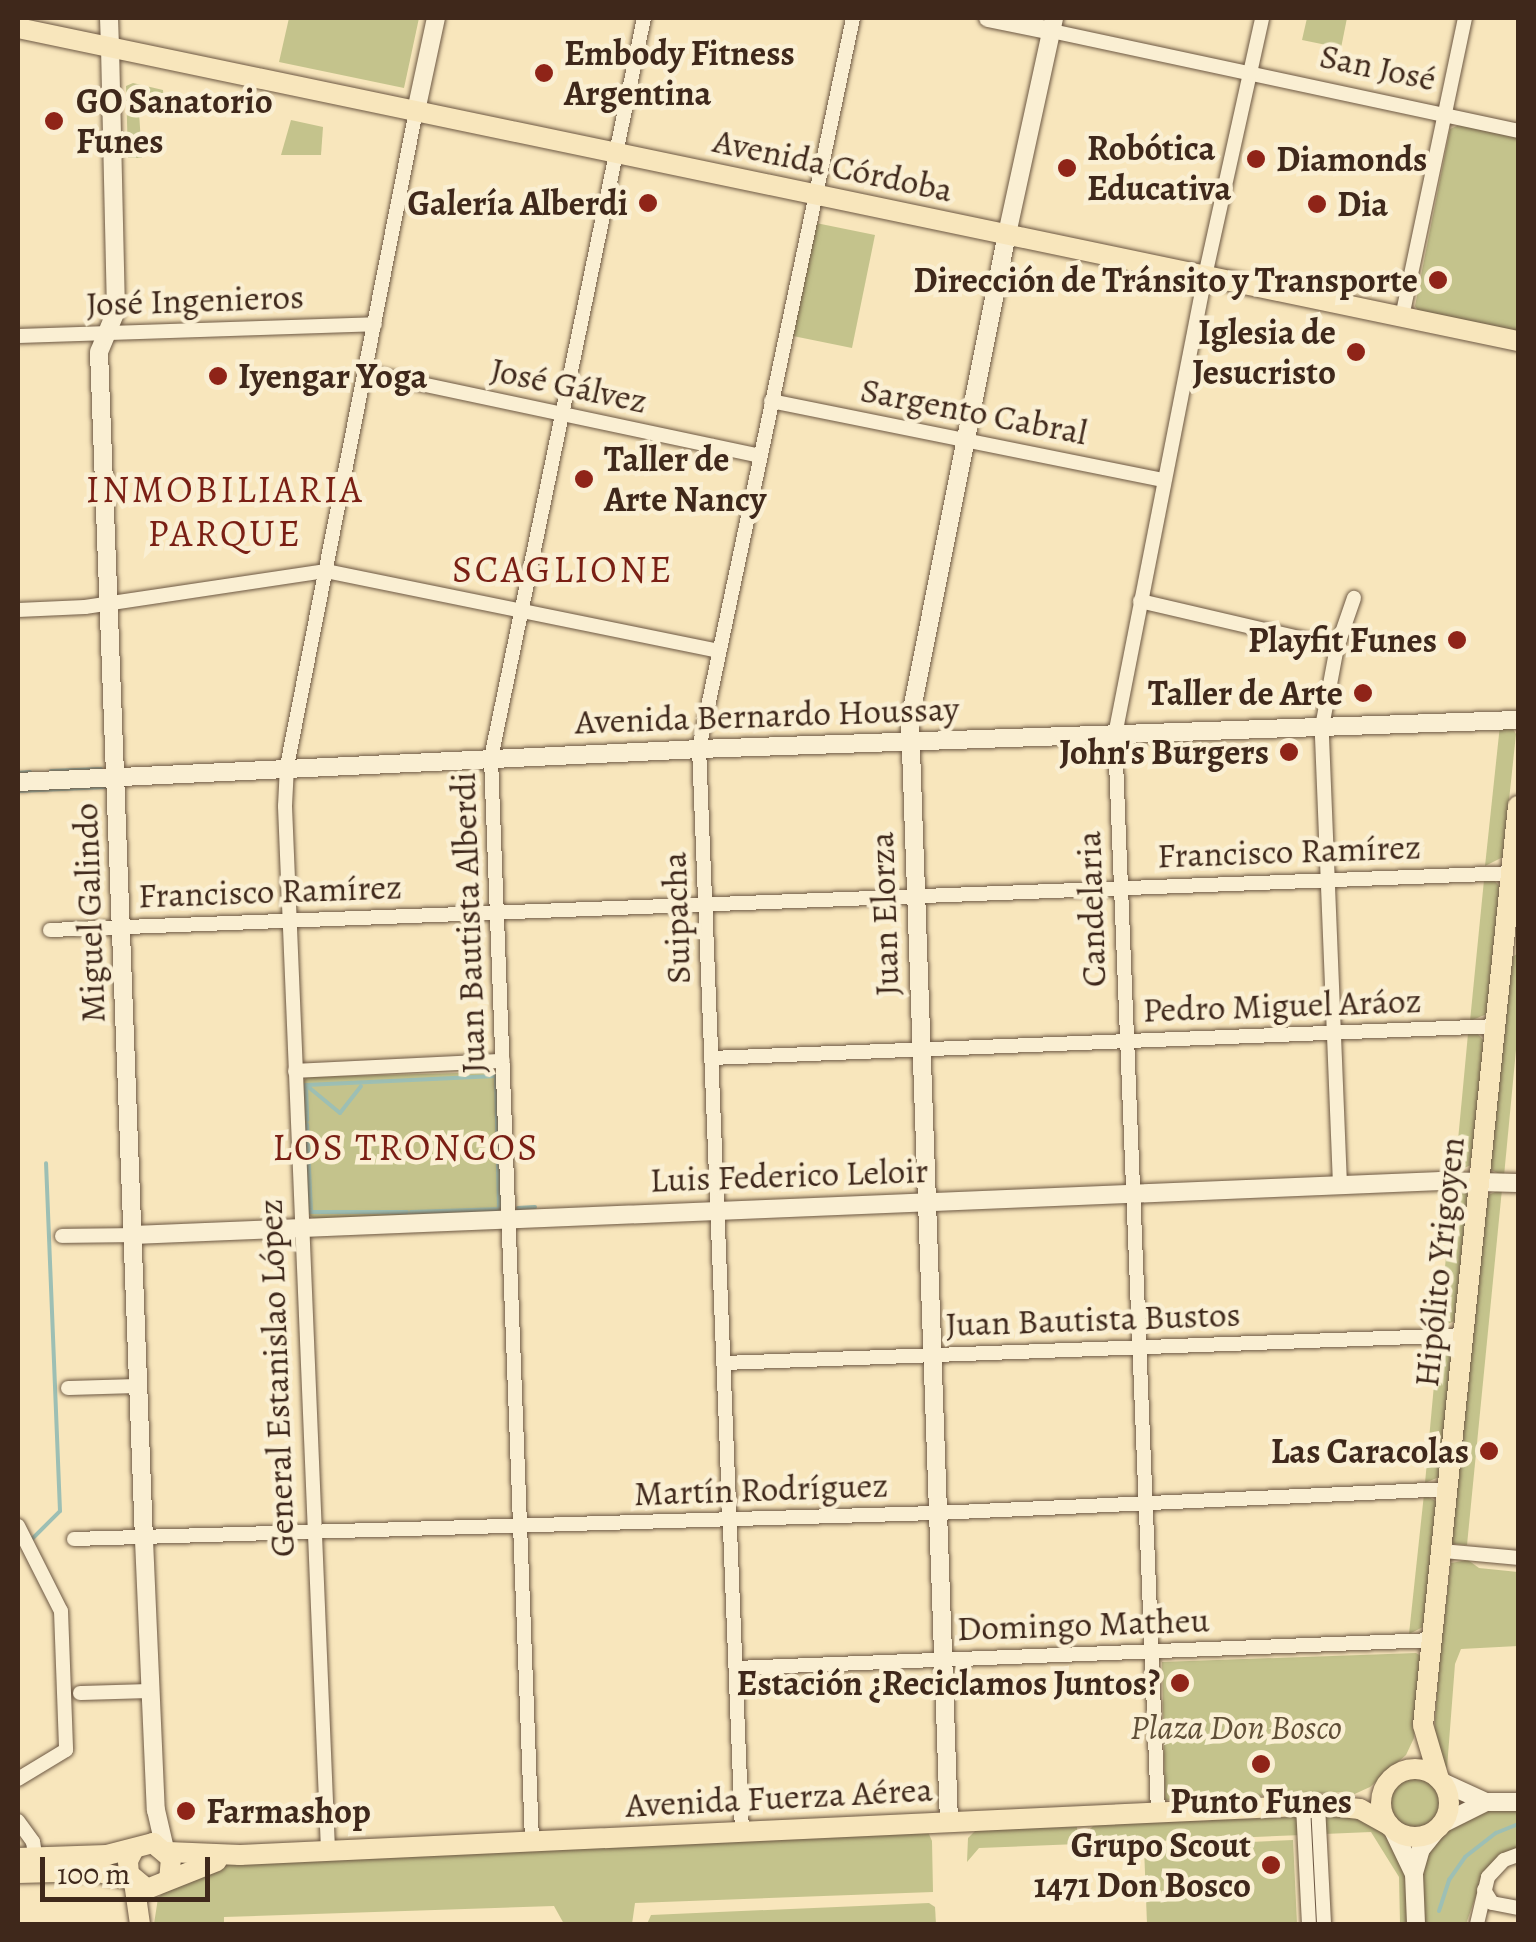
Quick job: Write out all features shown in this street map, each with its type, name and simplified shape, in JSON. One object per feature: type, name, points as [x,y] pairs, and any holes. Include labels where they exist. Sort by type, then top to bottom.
[{"type":"main road","name":"Miguel Galindo","points":[[109,18],[116,311],[99,352],[156,1810],[167,1850]]},
{"type":"main road","name":"General Estanislao López","points":[[416,112],[436,18]]},
{"type":"main road","name":"San José","points":[[988,18],[1053,24]]},
{"type":"main road","name":"Juan Elorza","points":[[948,1822],[910,719],[1053,24]]},
{"type":"main road","name":"Avenida Córdoba","points":[[18,28],[1518,341]]},
{"type":"main road","name":"Avenida Bernardo Houssay","points":[[18,782],[698,749],[1518,720]]},
{"type":"main road","name":"Hipólito Yrigoyen","points":[[1440,1781],[1423,1725],[1496,1026],[1511,945],[1518,806]]},
{"type":"main road","name":"Luis Federico Leloir","points":[[133,1235],[1480,1179],[1518,1183]]},
{"type":"main road","name":"Hipólito Yrigoyen","points":[[1392,1778],[1423,1725]]},
{"type":"main road","points":[[1414,1874],[1381,1802],[1392,1778],[1417,1769],[1486,1802],[1518,1802]]},
{"type":"main road","name":"Avenida Fuerza Aérea","points":[[1314,1805],[1358,1796],[1392,1778]]},
{"type":"main road","points":[[1416,1924],[1414,1874],[1421,1849],[1439,1827],[1449,1804],[1440,1781]]},
{"type":"main road","points":[[1390,1826],[1414,1837],[1486,1802]]},
{"type":"main road","name":"Avenida Fuerza Aérea","points":[[27,1865],[153,1844],[167,1850],[238,1854],[1314,1805],[1360,1810],[1390,1826]]},
{"type":"main road","name":"Miguel Galindo","points":[[137,1848],[156,1810]]},
{"type":"main road","points":[[137,1848],[128,1861],[140,1924]]},
{"type":"main road","points":[[152,1924],[152,1908],[173,1865],[167,1850]]},
{"type":"main road","name":"Avenida Fuerza Aérea","points":[[27,1865],[94,1871],[148,1888],[238,1854]]},
{"type":"street","name":"Juan Bautista Alberdi","points":[[532,1841],[491,758],[644,18]]},
{"type":"street","name":"Suipacha","points":[[742,1832],[698,749],[853,18]]},
{"type":"street","name":"Candelaria","points":[[1158,1812],[1114,734],[1205,276],[1262,18]]},
{"type":"street","points":[[1402,317],[1465,18]]},
{"type":"street","name":"San José","points":[[1053,24],[1250,74],[1518,131]]},
{"type":"street","name":"General Estanislao López","points":[[328,1850],[284,806],[288,766],[416,112]]},
{"type":"street","name":"José Ingenieros","points":[[18,336],[376,324]]},
{"type":"street","name":"José Gálvez","points":[[365,372],[760,456]]},
{"type":"street","name":"Sargento Cabral","points":[[771,401],[1164,480]]},
{"type":"street","points":[[18,610],[111,603],[326,571],[719,650]]},
{"type":"street","points":[[1340,1185],[1322,727],[1337,647],[1354,598]]},
{"type":"street","points":[[1140,600],[1337,647]]},
{"type":"street","name":"Francisco Ramírez","points":[[50,930],[1512,873]]},
{"type":"street","name":"Pedro Miguel Aráoz","points":[[712,1058],[1496,1026]]},
{"type":"street","points":[[296,1071],[503,1061]]},
{"type":"street","name":"Luis Federico Leloir","points":[[62,1236],[133,1235]]},
{"type":"street","name":"Juan Bautista Bustos","points":[[724,1363],[1465,1335]]},
{"type":"street","points":[[68,1388],[138,1386]]},
{"type":"street","name":"Martín Rodríguez","points":[[74,1538],[144,1540],[937,1513],[1449,1489]]},
{"type":"street","points":[[18,1526],[44,1585]]},
{"type":"street","points":[[18,1549],[62,1610],[66,1750],[18,1779]]},
{"type":"street","points":[[1443,1551],[1518,1558]]},
{"type":"street","name":"Domingo Matheu","points":[[736,1668],[1433,1640]]},
{"type":"street","points":[[80,1693],[151,1690]]},
{"type":"street","points":[[1309,1924],[1314,1805]]},
{"type":"street","points":[[1314,1805],[1324,1924]]},
{"type":"street","points":[[18,1821],[27,1865]]},
{"type":"street","points":[[1479,1920],[1484,1889],[1494,1867],[1516,1857]]},
{"type":"street","points":[[1484,1889],[1492,1903],[1518,1908]]},
{"type":"street","points":[[1479,1920],[1500,1906]]},
{"type":"green space","points":[[289,18],[419,18],[404,88],[279,62]]},
{"type":"green space","points":[[1307,18],[1347,18],[1341,48],[1302,40]]},
{"type":"green space","points":[[133,83],[163,90],[164,104],[159,105],[157,96],[138,97],[142,158],[128,158],[126,86]]},
{"type":"green space","points":[[291,120],[323,127],[321,155],[281,155]]},
{"type":"green space","points":[[1459,125],[1518,137],[1518,333],[1418,311],[1415,306],[1450,129]]},
{"type":"green space","points":[[816,223],[875,235],[852,348],[793,336]]},
{"type":"green space","points":[[1500,725],[1512,727],[1516,734],[1503,857],[1485,866]]},
{"type":"green space","points":[[1493,879],[1500,887],[1487,1014],[1470,1021],[1484,880]]},
{"type":"green space","points":[[1518,953],[1518,1029],[1504,1176],[1489,1169],[1511,958]]},
{"type":"green space","points":[[1477,1033],[1484,1041],[1471,1165],[1455,1172],[1468,1034]]},
{"type":"green space","points":[[498,1072],[503,1212],[317,1221],[308,1214],[302,1083],[307,1077]]},
{"type":"green space","points":[[1453,1187],[1465,1189],[1469,1198],[1455,1321],[1439,1327]]},
{"type":"green space","points":[[1502,1189],[1467,1545],[1455,1544],[1451,1543],[1486,1196]]},
{"type":"green space","points":[[1438,1341],[1449,1343],[1453,1351],[1439,1477],[1425,1483]]},
{"type":"green space","points":[[1424,1494],[1437,1502],[1423,1627],[1409,1634]]},
{"type":"green space","points":[[1468,1560],[1479,1568],[1518,1572],[1518,1646],[1461,1649],[1455,1664],[1447,1768],[1433,1747],[1440,1653],[1451,1563]]},
{"type":"green space","name":"Plaza Don Bosco","points":[[1416,1653],[1421,1656],[1414,1738],[1406,1755],[1370,1787],[1348,1797],[1345,1792],[1165,1800],[1162,1662]]},
{"type":"green space","points":[[1415,1774],[1434,1782],[1442,1801],[1434,1820],[1415,1828],[1396,1820],[1388,1801],[1396,1782]]},
{"type":"green space","points":[[1518,1807],[1518,1849],[1484,1873],[1466,1924],[1421,1924],[1419,1872],[1434,1842],[1472,1811]]},
{"type":"green space","points":[[1353,1814],[1380,1826],[1404,1856],[1411,1924],[1400,1924],[1399,1877],[1371,1832],[1324,1834],[1325,1815]]},
{"type":"green space","points":[[1298,1817],[1302,1835],[1089,1844],[1089,1830],[1095,1824]]},
{"type":"green space","points":[[1077,1827],[1078,1844],[979,1848],[967,1862],[968,1838],[977,1829]]},
{"type":"green space","points":[[928,1832],[932,1841],[933,1892],[635,1903],[632,1924],[564,1924],[554,1906],[224,1917],[224,1924],[154,1924],[158,1898],[176,1879],[234,1862]]},
{"type":"green space","points":[[1293,1840],[1297,1924],[1147,1924],[1144,1847]]},
{"type":"green space","points":[[929,1903],[935,1907],[936,1924],[647,1924],[651,1915]]},
{"type":"waterway","points":[[51,771],[101,769]]},
{"type":"waterway","points":[[18,773],[30,772]]},
{"type":"waterway","points":[[18,791],[106,787]]},
{"type":"waterway","points":[[306,1085],[496,1076],[499,1209]]},
{"type":"waterway","points":[[306,1085],[340,1113],[361,1086]]},
{"type":"waterway","points":[[306,1085],[307,1120]]},
{"type":"waterway","points":[[307,1124],[311,1212],[407,1212]]},
{"type":"waterway","points":[[30,1541],[60,1511],[46,1163]]},
{"type":"waterway","points":[[518,1208],[535,1207]]},
{"type":"waterway","points":[[411,1212],[501,1209]]},
{"type":"waterway","points":[[1439,1911],[1449,1880],[1465,1857],[1496,1833],[1518,1824]]},
{"type":"place","name":"Embody Fitness Argentina","points":[[544,73]]},
{"type":"place","name":"GO Sanatorio Funes","points":[[54,121]]},
{"type":"place","name":"Diamonds","points":[[1256,159]]},
{"type":"place","name":"Robótica Educativa","points":[[1067,168]]},
{"type":"place","name":"Galería Alberdi","points":[[648,203]]},
{"type":"place","name":"Dia","points":[[1317,204]]},
{"type":"place","name":"Dirección de Tránsito y Transporte","points":[[1438,280]]},
{"type":"place","name":"Iglesia de Jesucristo","points":[[1356,352]]},
{"type":"place","name":"Iyengar Yoga","points":[[218,376]]},
{"type":"place","name":"Taller de Arte Nancy","points":[[584,479]]},
{"type":"place","name":"Playfit Funes","points":[[1457,640]]},
{"type":"place","name":"Taller de Arte","points":[[1363,693]]},
{"type":"place","name":"John's Burgers","points":[[1289,752]]},
{"type":"place","name":"Las Caracolas","points":[[1489,1451]]},
{"type":"place","name":"Estación ¿Reciclamos Juntos?","points":[[1180,1683]]},
{"type":"place","name":"Punto Funes","points":[[1261,1764]]},
{"type":"place","name":"Farmashop","points":[[186,1811]]},
{"type":"place","name":"Grupo Scout 1471 Don Bosco","points":[[1271,1865]]},
{"type":"district","name":"INMOBILIARIA PARQUE","points":[[225,512]]},
{"type":"district","name":"SCAGLIONE","points":[[563,570]]},
{"type":"district","name":"LOS TRONCOS","points":[[406,1148]]}]
